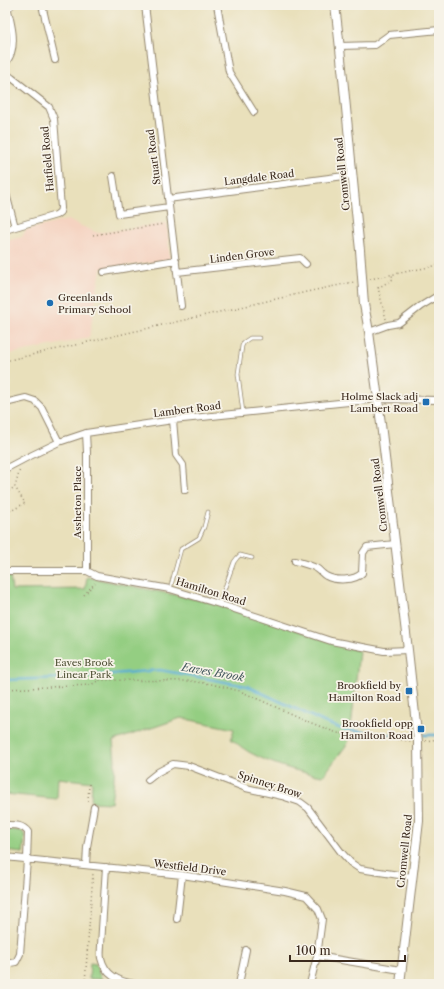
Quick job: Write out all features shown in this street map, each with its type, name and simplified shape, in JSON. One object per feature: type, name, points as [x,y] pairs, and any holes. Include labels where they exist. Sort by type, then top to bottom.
[{"type":"street","points":[[42,5],[55,60]]},
{"type":"street","name":"Stuart Road","points":[[145,5],[181,306]]},
{"type":"street","points":[[217,5],[229,72],[254,112]]},
{"type":"street","name":"Cromwell Road","points":[[335,5],[360,250],[364,304],[378,399],[418,742],[419,821],[400,984]]},
{"type":"street","points":[[5,64],[11,53],[13,44],[12,29],[7,6]]},
{"type":"street","points":[[340,46],[376,45],[389,35],[439,30]]},
{"type":"street","name":"Hatfield Road","points":[[5,73],[49,107],[54,119],[61,208],[60,212],[56,215],[15,227]]},
{"type":"street","name":"Langdale Road","points":[[168,199],[352,175]]},
{"type":"street","points":[[113,176],[119,214],[169,207]]},
{"type":"street","points":[[5,190],[15,227],[5,230]]},
{"type":"street","name":"Linden Grove","points":[[177,272],[300,258],[306,264]]},
{"type":"street","points":[[104,272],[176,260]]},
{"type":"street","points":[[369,332],[388,325],[399,323],[421,306],[439,295]]},
{"type":"street","points":[[5,403],[26,398],[35,401],[42,408],[59,442]]},
{"type":"street","name":"Lambert Road","points":[[5,469],[59,442],[86,433],[173,420],[378,399],[439,400]]},
{"type":"street","points":[[173,420],[176,455],[184,465],[185,490]]},
{"type":"street","name":"Assheton Place","points":[[86,433],[86,571]]},
{"type":"street","points":[[295,561],[318,569],[326,576],[331,578],[356,578],[362,573],[363,553],[367,547],[395,544]]},
{"type":"street","name":"Hamilton Road","points":[[5,572],[86,571],[97,576],[170,589],[331,641],[384,651],[408,650]]},
{"type":"street","name":"Spinney Brow","points":[[148,780],[158,772],[173,764],[189,766],[246,788],[300,802],[308,808],[341,852],[351,863],[360,869],[412,876]]},
{"type":"street","points":[[86,865],[87,847],[94,807]]},
{"type":"street","points":[[5,825],[25,827],[28,832],[20,954],[16,962],[5,964]]},
{"type":"street","name":"Westfield Drive","points":[[5,857],[182,875],[285,891],[306,896],[318,909],[322,919],[317,956],[310,984]]},
{"type":"street","points":[[106,867],[101,958],[106,968],[115,978],[134,984]]},
{"type":"street","points":[[177,919],[182,875]]},
{"type":"street","points":[[239,984],[246,950]]},
{"type":"street","points":[[317,956],[401,970]]},
{"type":"lane","points":[[243,413],[238,374],[242,346],[244,342],[250,338],[259,338]]},
{"type":"lane","points":[[170,589],[180,549],[199,538],[208,512]]},
{"type":"lane","points":[[219,604],[234,562],[240,555],[252,558]]},
{"type":"path","points":[[93,235],[172,223]]},
{"type":"path","points":[[370,279],[439,265]]},
{"type":"path","points":[[388,325],[378,288],[393,279],[392,275]]},
{"type":"path","points":[[5,361],[355,282]]},
{"type":"path","points":[[5,493],[15,487],[22,460]]},
{"type":"path","points":[[5,499],[12,511],[25,503],[15,487]]},
{"type":"path","points":[[84,595],[95,582],[97,576]]},
{"type":"path","points":[[5,689],[91,685],[99,680],[191,681],[240,691],[337,733],[418,742],[439,739]]},
{"type":"path","points":[[89,784],[88,801],[94,807]]},
{"type":"path","points":[[94,866],[85,984],[115,978]]},
{"type":"shaded area","name":"Greenlands Primary School","points":[[67,220],[98,233],[167,223],[170,260],[101,269],[89,338],[5,355],[5,241],[22,237],[26,230]]},
{"type":"green space","name":"Eaves Brook Linear Park","points":[[5,576],[10,576],[12,590],[85,589],[87,577],[219,604],[359,651],[348,743],[323,776],[284,767],[249,752],[231,739],[234,729],[181,718],[113,741],[115,760],[111,803],[91,802],[92,782],[58,778],[57,799],[5,794]]},
{"type":"green space","points":[[5,829],[22,831],[25,836],[23,853],[5,851]]},
{"type":"green space","points":[[90,963],[96,964],[102,979],[89,979]]},
{"type":"waterway","name":"Eaves Brook","points":[[5,680],[64,678],[160,670],[247,686],[328,724],[345,730],[405,736],[410,735]]},
{"type":"waterway","name":"Eaves Brook","points":[[424,735],[439,735]]},
{"type":"place","name":"Greenlands Primary School","points":[[50,303]]},
{"type":"place","name":"Holme Slack adj Lambert Road","points":[[426,402]]},
{"type":"place","name":"Brookfield by Hamilton Road","points":[[409,691]]},
{"type":"place","name":"Brookfield opp Hamilton Road","points":[[421,729]]}]
